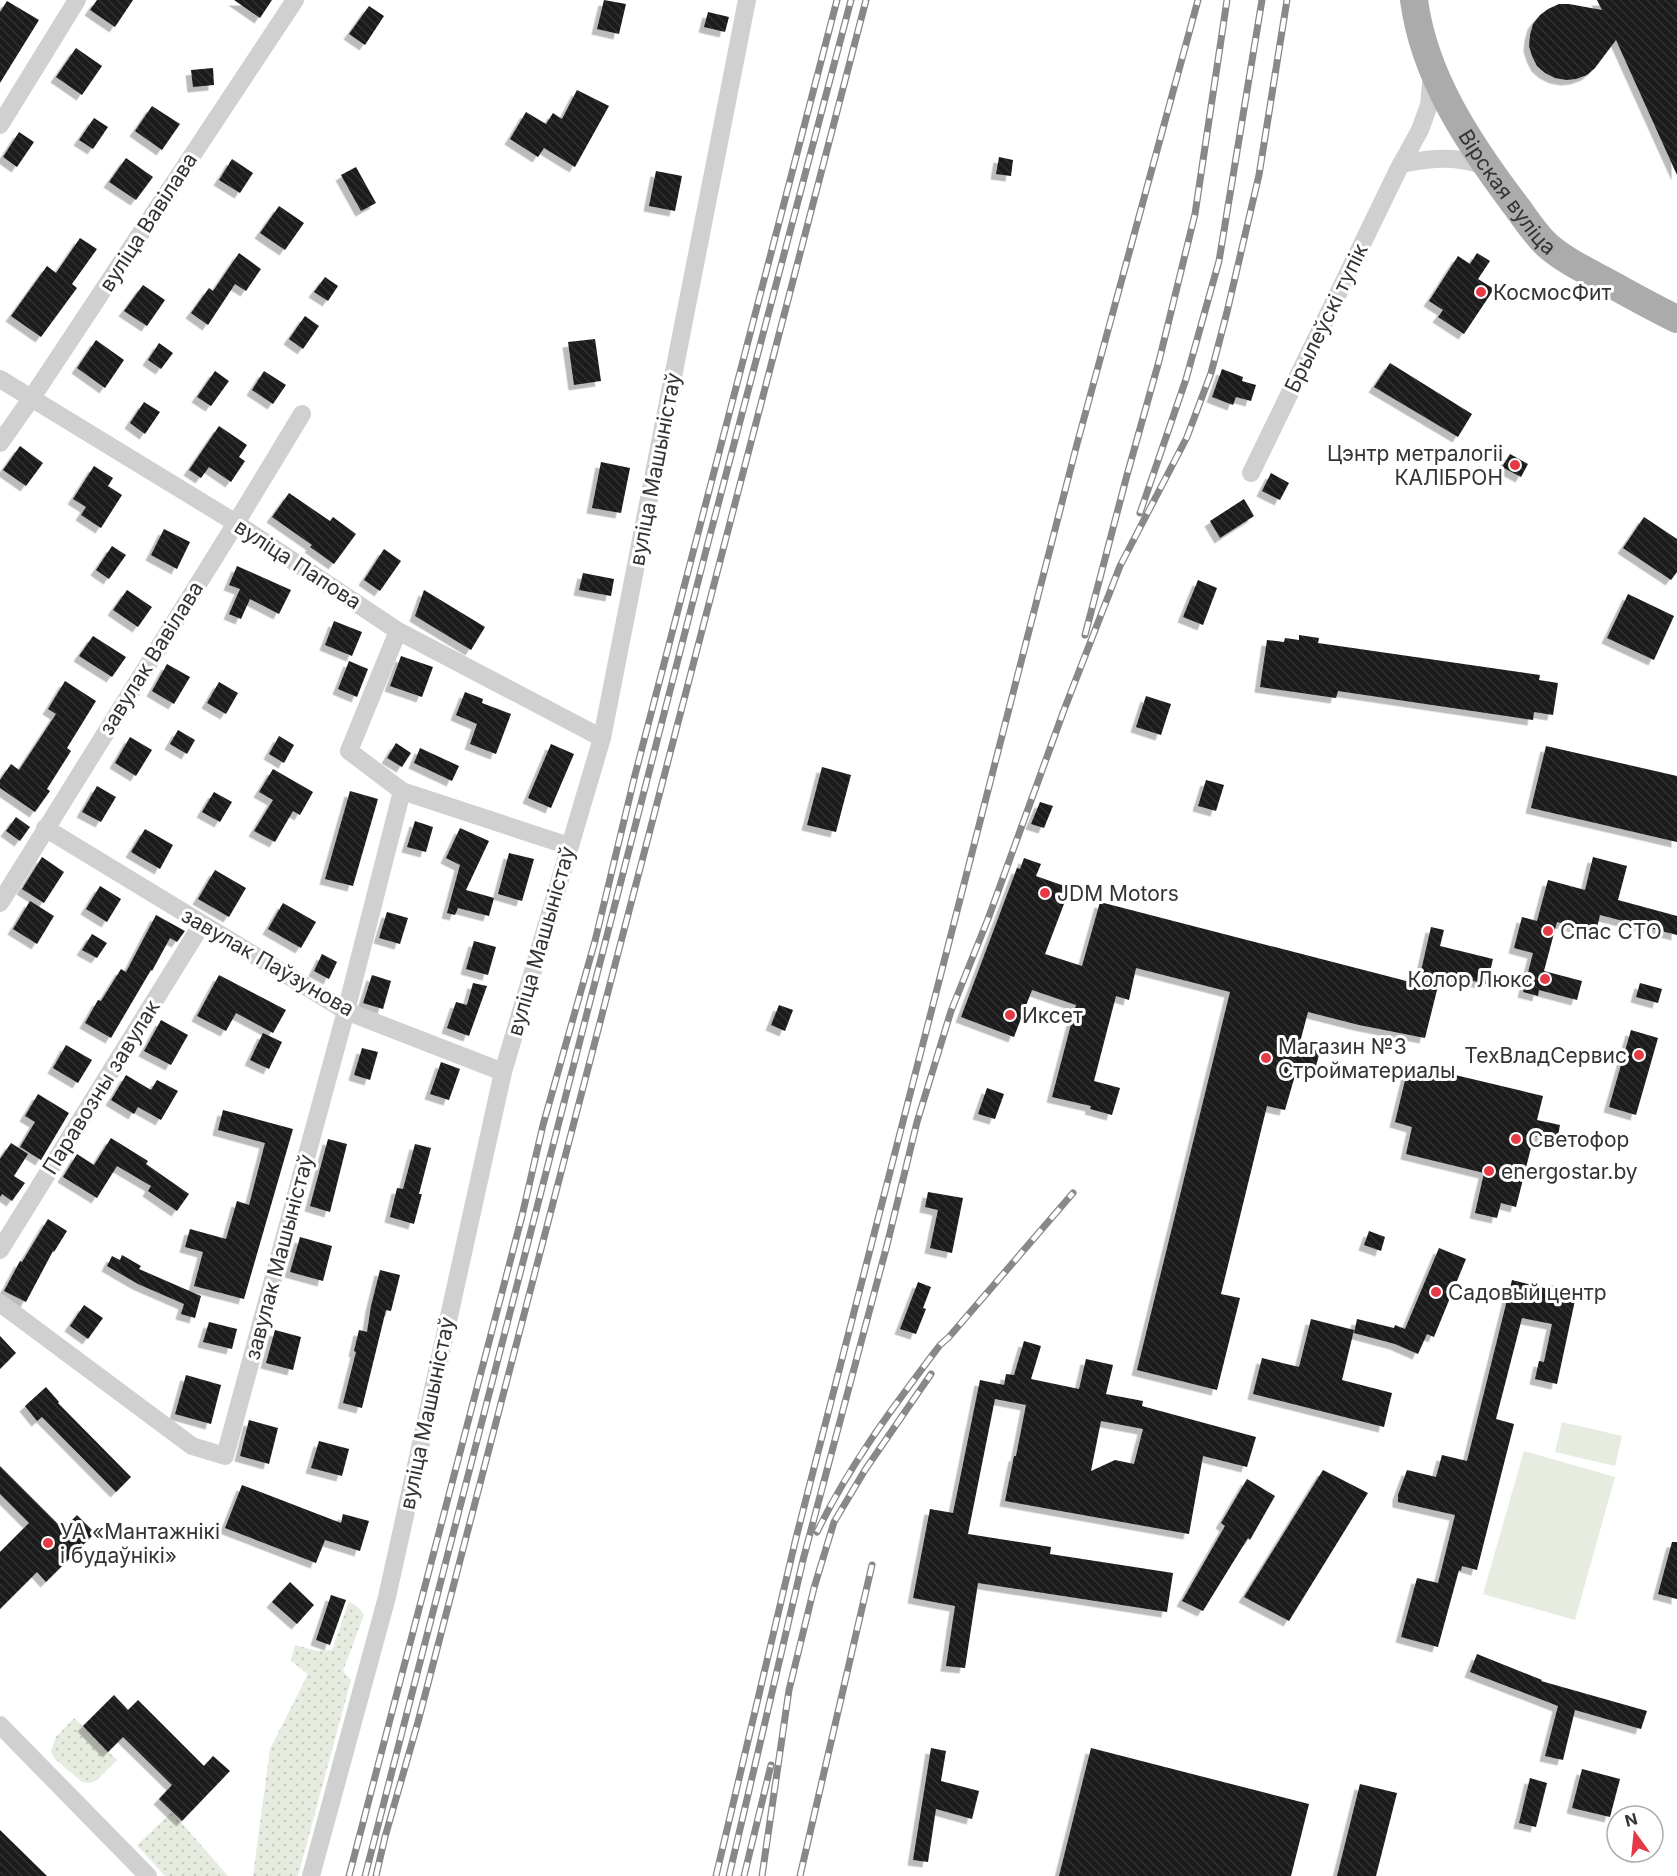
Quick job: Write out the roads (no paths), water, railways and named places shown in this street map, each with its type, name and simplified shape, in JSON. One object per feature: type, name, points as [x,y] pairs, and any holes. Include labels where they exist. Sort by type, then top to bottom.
[{"type":"main road","name":"Вірская вуліца","points":[[1414,0],[1416,15],[1433,69],[1447,100],[1487,167],[1545,244],[1567,261],[1677,319]]},
{"type":"street","points":[[0,125],[77,0]]},
{"type":"street","name":"вуліца Вавілава","points":[[0,443],[295,0]]},
{"type":"street","name":"вуліца Машыністаў","points":[[312,1876],[387,1597],[503,1072],[602,738],[747,0]]},
{"type":"street","name":"Брылеўскі тупік","points":[[1251,473],[1401,164],[1420,130],[1429,105],[1433,69]]},
{"type":"street","points":[[1401,164],[1443,158],[1465,159],[1487,167]]},
{"type":"street","name":"вуліца Папова","points":[[0,379],[236,523],[398,631],[602,738]]},
{"type":"street","name":"завулак Вавілава","points":[[0,903],[302,414]]},
{"type":"street","points":[[398,631],[349,752],[402,792],[569,846]]},
{"type":"street","name":"завулак Машыністаў","points":[[0,1303],[192,1446],[225,1456],[346,1011],[402,792]]},
{"type":"street","name":"завулак Паўзунова","points":[[45,828],[346,1011],[503,1072]]},
{"type":"street","name":"Паравозны завулак","points":[[0,1250],[202,924]]},
{"type":"street","points":[[0,1725],[148,1876]]},
{"type":"railway","points":[[349,1876],[522,1216],[543,1125],[595,941],[635,775],[837,0]]},
{"type":"railway","points":[[365,1876],[709,539],[851,0]]},
{"type":"railway","points":[[376,1876],[866,0]]},
{"type":"railway","points":[[716,1876],[796,1538],[1077,444],[1198,0]]},
{"type":"railway","points":[[1085,635],[1159,361],[1195,214],[1227,0]]},
{"type":"railway","points":[[1140,513],[1186,379],[1219,261],[1262,0]]},
{"type":"railway","points":[[729,1876],[803,1560],[887,1245],[917,1122],[951,1011],[988,919],[1064,710],[1120,566],[1187,437],[1211,373],[1259,175],[1287,0]]},
{"type":"railway","points":[[817,1532],[859,1458],[940,1345],[1073,1193]]},
{"type":"railway","points":[[762,1876],[789,1690],[814,1588],[834,1522],[865,1470],[931,1374]]},
{"type":"railway","points":[[800,1876],[872,1565]]},
{"type":"railway","points":[[744,1876],[771,1765]]},
{"type":"place","name":"КосмосФит","points":[[1481,292]]},
{"type":"place","name":"Цэнтр метралогіі КАЛIБРОН","points":[[1515,465]]},
{"type":"place","name":"JDM Motors","points":[[1045,893]]},
{"type":"place","name":"Спас СТО","points":[[1548,931]]},
{"type":"place","name":"Колор Люкс","points":[[1545,979]]},
{"type":"place","name":"Иксет","points":[[1010,1015]]},
{"type":"place","name":"ТехВладСервис","points":[[1639,1055]]},
{"type":"place","name":"Магазин №3 Стройматериалы","points":[[1266,1058]]},
{"type":"place","name":"Светофор","points":[[1516,1139]]},
{"type":"place","name":"energostar.by","points":[[1489,1171]]},
{"type":"place","name":"Садовый центр","points":[[1436,1292]]},
{"type":"place","name":"УА «Мантажнікі і будаўнікі»","points":[[48,1543]]}]
